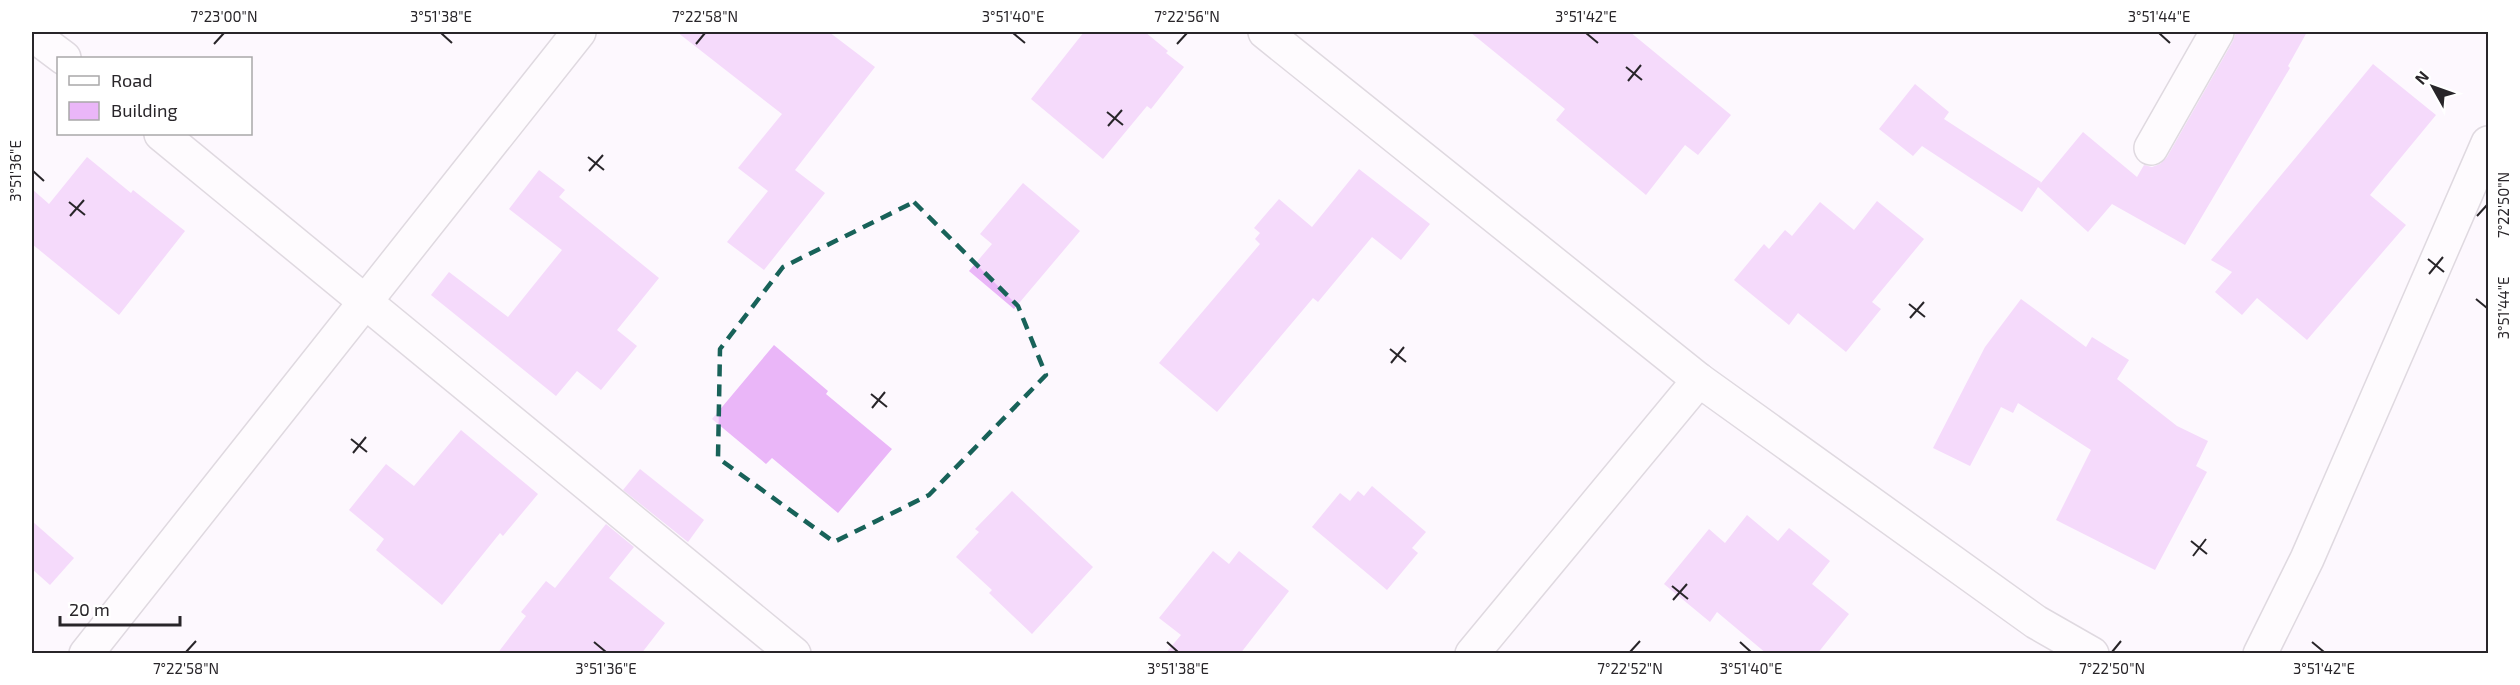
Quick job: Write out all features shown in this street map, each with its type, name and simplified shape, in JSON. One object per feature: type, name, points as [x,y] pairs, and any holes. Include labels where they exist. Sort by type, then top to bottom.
[{"type":"street","points":[[86,654],[579,32]]},
{"type":"street","points":[[1265,32],[1699,380],[2036,622],[2092,654]]},
{"type":"street","points":[[2151,148],[2217,32]]},
{"type":"street","points":[[32,34],[63,57]]},
{"type":"street","points":[[162,135],[794,654]]},
{"type":"street","points":[[2260,654],[2307,559],[2488,143]]},
{"type":"street","points":[[1472,654],[1699,380]]},
{"type":"highlighted area","points":[[914,202],[1018,306],[1046,375],[929,495],[834,542],[718,458],[720,349],[783,267]]},
{"type":"building","points":[[677,32],[829,32],[875,67],[795,170],[825,193],[764,270],[727,242],[768,191],[738,168],[782,114]]},
{"type":"building","points":[[1084,32],[1145,32],[1184,67],[1151,109],[1147,106],[1103,159],[1031,99]]},
{"type":"building","points":[[1470,32],[1630,32],[1731,115],[1698,155],[1685,145],[1646,195],[1556,120],[1565,109]]},
{"type":"building","points":[[2236,32],[2307,32],[2288,66],[2290,68],[2185,245],[2112,204],[2088,232],[2038,187],[2022,212],[1922,146],[1913,156],[1879,129],[1915,84],[1949,112],[1944,119],[2041,182],[2040,184],[2083,132],[2137,177],[2144,165],[2152,167],[2160,164],[2167,157]]},
{"type":"building","points":[[2373,64],[2436,115],[2370,195],[2406,225],[2307,340],[2257,298],[2242,315],[2215,292],[2232,272],[2211,260]]},
{"type":"building","points":[[87,157],[131,193],[133,190],[185,231],[119,315],[32,244],[32,189],[49,204]]},
{"type":"building","points":[[1359,169],[1430,224],[1401,260],[1372,237],[1318,302],[1313,298],[1217,412],[1159,363],[1260,244],[1255,239],[1260,233],[1254,228],[1279,199],[1312,227]]},
{"type":"building","points":[[539,170],[565,190],[559,197],[659,278],[617,330],[637,346],[601,390],[577,371],[556,396],[431,295],[449,272],[508,317],[562,250],[509,209]]},
{"type":"building","points":[[1023,183],[1080,231],[1014,309],[969,271],[992,244],[980,234]]},
{"type":"building","points":[[1877,201],[1924,239],[1872,302],[1881,309],[1846,352],[1798,313],[1789,325],[1734,280],[1764,244],[1769,249],[1785,230],[1792,236],[1820,202],[1854,230]]},
{"type":"building","points":[[2021,299],[2086,347],[2092,337],[2129,360],[2117,379],[2177,426],[2208,441],[2196,466],[2207,472],[2155,570],[2056,520],[2091,450],[2018,403],[2013,413],[2001,407],[1970,466],[1933,448],[1985,347]]},
{"type":"building","points":[[774,345],[828,391],[826,394],[892,449],[838,513],[772,458],[766,464],[712,419]]},
{"type":"building","points":[[461,430],[538,494],[503,536],[500,533],[442,605],[376,550],[384,539],[349,510],[386,464],[414,486]]},
{"type":"building","points":[[640,469],[704,520],[688,542],[623,490]]},
{"type":"building","points":[[1372,486],[1426,532],[1412,548],[1418,553],[1387,590],[1312,527],[1340,493],[1350,501],[1358,491],[1364,496]]},
{"type":"building","points":[[1012,491],[1093,567],[1032,634],[989,593],[992,590],[956,557],[979,532],[975,529]]},
{"type":"building","points":[[1747,515],[1778,541],[1789,528],[1830,561],[1812,584],[1849,614],[1817,654],[1767,654],[1717,612],[1710,622],[1664,584],[1709,529],[1725,543]]},
{"type":"building","points":[[32,521],[74,558],[50,585],[32,569]]},
{"type":"building","points":[[606,524],[634,547],[609,578],[665,623],[641,654],[497,654],[526,616],[521,612],[546,581],[555,588]]},
{"type":"building","points":[[1213,551],[1229,564],[1239,551],[1289,591],[1240,654],[1165,654],[1181,635],[1159,618]]}]
